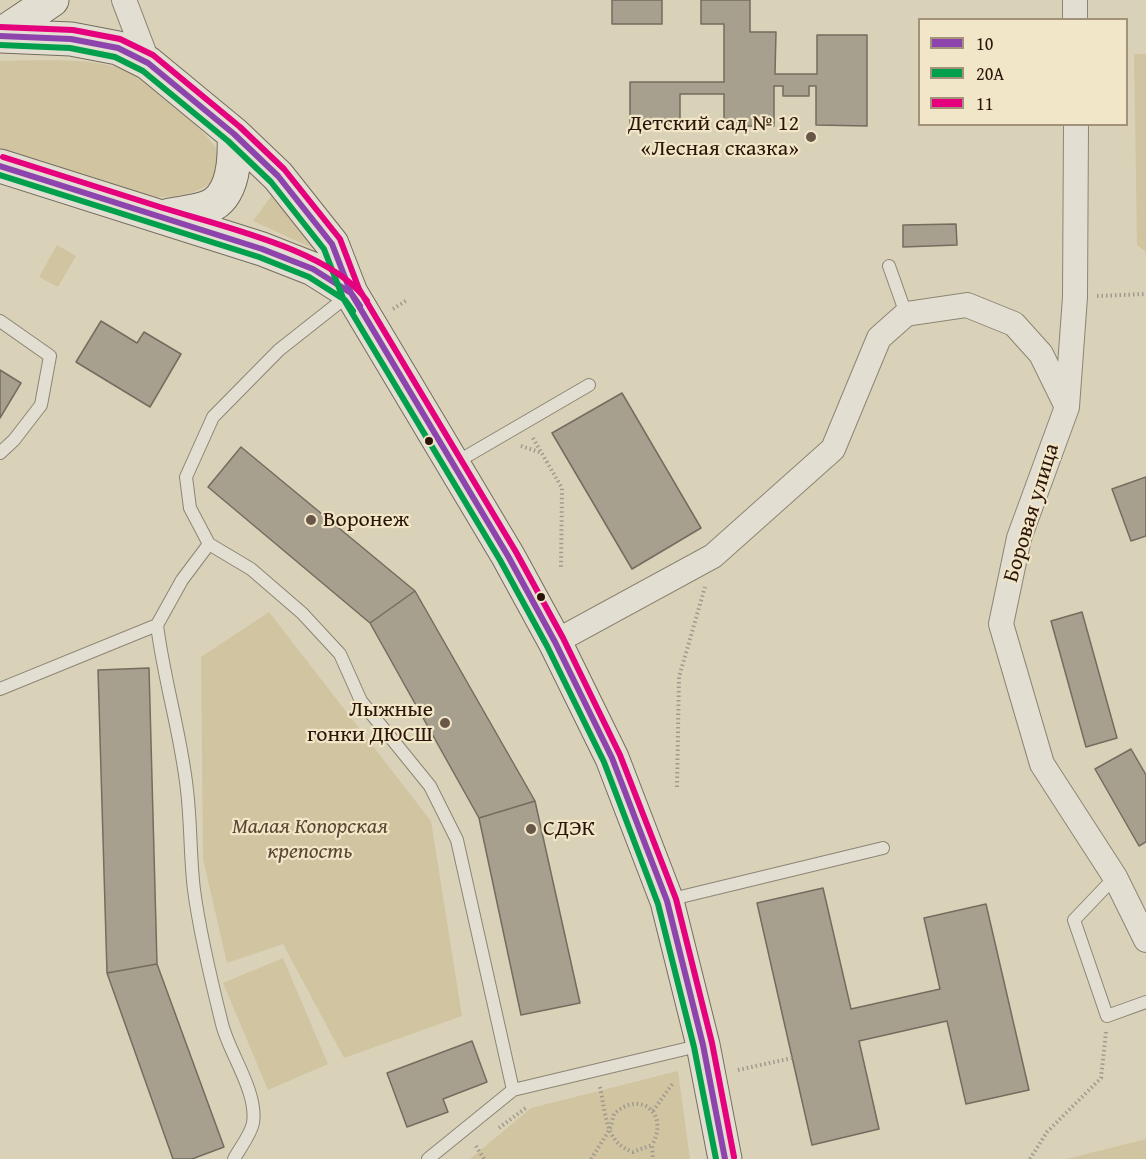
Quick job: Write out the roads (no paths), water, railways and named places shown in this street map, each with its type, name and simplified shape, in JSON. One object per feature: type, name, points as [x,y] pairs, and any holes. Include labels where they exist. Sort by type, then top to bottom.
[{"type":"main road","points":[[0,35],[52,0]]},
{"type":"main road","points":[[0,35],[83,41],[118,48],[147,63],[234,134],[278,176],[332,244],[351,293],[455,463],[555,642],[612,758],[666,901],[703,1045],[725,1159]]},
{"type":"main road","points":[[164,217],[210,207],[227,188],[235,164],[234,134]]},
{"type":"main road","points":[[0,166],[164,217],[313,268],[351,293]]},
{"type":"street","points":[[124,0],[147,63]]},
{"type":"street","points":[[1075,0],[1075,18]]},
{"type":"street","name":"Боровая улица","points":[[1076,126],[1075,297],[1067,407],[1019,538],[1000,624],[1042,764],[1114,877],[1145,933]]},
{"type":"street","points":[[555,642],[713,556],[833,449],[879,338],[906,314],[967,305],[1014,324],[1041,354],[1067,407]]},
{"type":"lane","points":[[889,266],[906,314]]},
{"type":"lane","points":[[351,293],[279,350],[213,417],[186,477],[190,508],[209,544],[251,569],[302,613],[340,654],[361,701],[430,786],[457,840],[513,1090]]},
{"type":"lane","points":[[0,321],[50,356],[41,405],[14,440],[0,453]]},
{"type":"lane","points":[[455,463],[589,385]]},
{"type":"lane","points":[[0,689],[157,625],[182,580],[209,544]]},
{"type":"lane","points":[[157,625],[186,780],[194,890],[207,961],[225,1036],[242,1069],[250,1095],[253,1123],[234,1159]]},
{"type":"lane","points":[[666,901],[883,848]]},
{"type":"lane","points":[[1114,877],[1074,920],[1107,1016],[1146,1002]]},
{"type":"lane","points":[[428,1159],[513,1090],[703,1045]]},
{"type":"place","name":"Детский сад № 12 «Лесная сказка»","points":[[811,137]]},
{"type":"place","name":"Воронеж","points":[[311,520]]},
{"type":"place","name":"Лыжные гонки ДЮСШ","points":[[445,723]]},
{"type":"place","name":"СДЭК","points":[[531,829]]},
{"type":"park label","name":"Малая Копорская крепость","points":[[310,840]]}]
